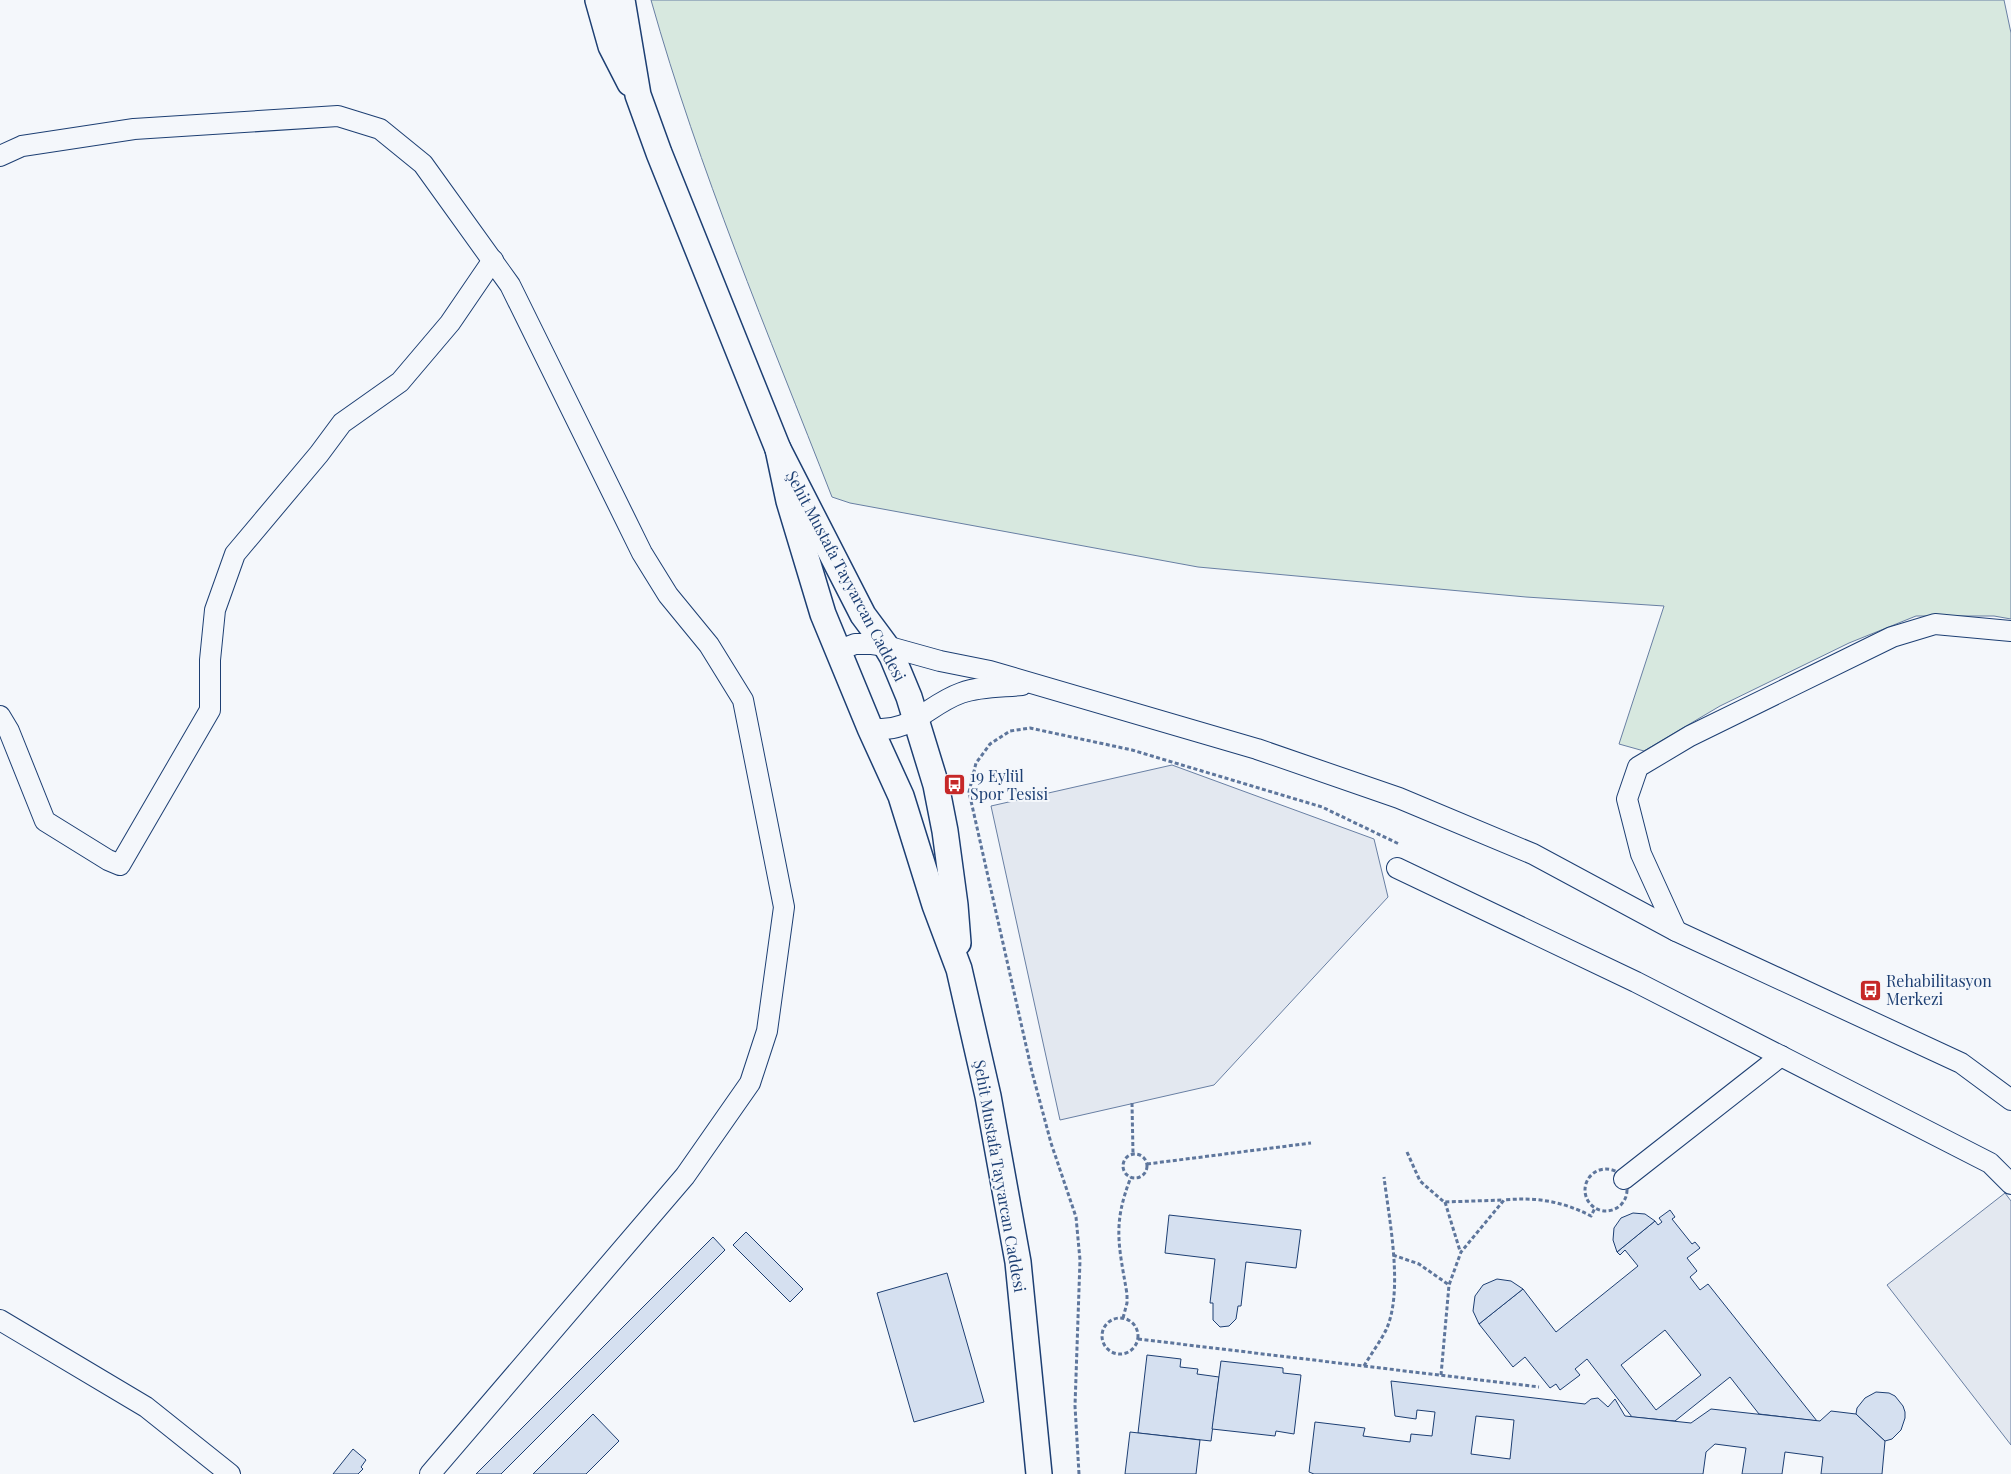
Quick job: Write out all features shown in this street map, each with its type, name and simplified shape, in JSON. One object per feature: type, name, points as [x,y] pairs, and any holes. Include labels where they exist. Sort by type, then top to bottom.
[{"type":"main road","name":"Şehit Mustafa Tayyarcan Caddesi","points":[[598,0],[611,46],[638,95]]},
{"type":"main road","name":"Şehit Mustafa Tayyarcan Caddesi","points":[[622,0],[638,95],[659,153],[778,450],[863,615],[886,646],[909,697],[917,720],[936,785],[945,831],[955,905],[959,969]]},
{"type":"main road","name":"Şehit Mustafa Tayyarcan Caddesi","points":[[778,450],[803,553],[837,651],[901,796],[935,905],[959,969],[988,1096],[1018,1262],[1039,1474]]},
{"type":"street","points":[[0,156],[22,146],[134,129],[338,116],[380,129],[423,164],[510,285],[642,553],[668,594],[709,645],[743,700],[784,907],[767,1031],[750,1083],[685,1176],[430,1474]]},
{"type":"street","points":[[0,716],[9,731],[45,820],[108,860],[120,865],[210,710],[210,660],[215,610],[235,554],[319,454],[342,423],[400,382],[450,323],[492,260]]},
{"type":"street","points":[[1676,932],[1641,854],[1627,799],[1638,767],[1690,736],[1892,637],[1935,624],[2011,631]]},
{"type":"street","points":[[837,651],[855,644],[886,646],[940,661],[990,671],[1257,749],[1399,798],[1533,854],[1676,932],[1961,1063],[2011,1100]]},
{"type":"street","points":[[870,728],[891,729],[917,720],[948,699],[962,693],[982,688],[1031,684]]},
{"type":"street","points":[[1397,868],[1636,982],[1990,1163],[2011,1184]]},
{"type":"street","points":[[1624,1179],[1781,1056]]},
{"type":"street","points":[[0,1320],[146,1408],[230,1474]]},
{"type":"path","points":[[1079,1474],[1075,1406],[1080,1260],[1076,1217],[1051,1143],[1032,1072],[969,792],[976,763],[990,744],[1010,731],[1030,728],[1132,750],[1313,804],[1399,844]]},
{"type":"path","points":[[1132,1103],[1133,1154]]},
{"type":"path","points":[[1147,1164],[1312,1143]]},
{"type":"path","points":[[1407,1152],[1420,1181],[1444,1202],[1460,1252]]},
{"type":"path","points":[[1133,1154],[1142,1156],[1147,1164],[1147,1170],[1138,1178],[1126,1174],[1123,1165],[1125,1159],[1133,1154]]},
{"type":"path","points":[[1607,1169],[1617,1172],[1624,1179],[1626,1191],[1620,1205],[1605,1211],[1595,1208],[1590,1204],[1585,1194],[1586,1184],[1592,1174],[1607,1169]]},
{"type":"path","points":[[1123,1318],[1127,1294],[1118,1237],[1120,1210],[1131,1177]]},
{"type":"path","points":[[1364,1366],[1386,1328],[1393,1304],[1394,1281],[1384,1177]]},
{"type":"path","points":[[1444,1202],[1520,1199],[1564,1204],[1591,1216],[1595,1208]]},
{"type":"path","points":[[1441,1375],[1449,1284],[1460,1252],[1504,1200]]},
{"type":"path","points":[[1392,1255],[1419,1264],[1449,1284]]},
{"type":"path","points":[[1113,1318],[1123,1318],[1135,1325],[1138,1339],[1134,1348],[1126,1353],[1117,1354],[1105,1347],[1101,1338],[1106,1324],[1113,1318]]},
{"type":"path","points":[[1138,1339],[1539,1387]]},
{"type":"shaded area","points":[[651,0],[2004,0],[2011,33],[2011,619],[1994,616],[1916,616],[1849,643],[1720,706],[1644,751],[1619,744],[1664,606],[1526,597],[1198,567],[850,503],[832,497],[712,189]]},
{"type":"shaded area","points":[[1172,765],[1374,839],[1388,897],[1214,1085],[1060,1120],[991,806]]},
{"type":"shaded area","points":[[2005,1193],[2011,1201],[2011,1445],[1887,1285]]},
{"type":"building","points":[[1670,1210],[1675,1217],[1672,1219],[1692,1244],[1695,1242],[1700,1248],[1687,1258],[1697,1271],[1690,1277],[1700,1290],[1708,1284],[1817,1421],[1759,1414],[1730,1377],[1675,1421],[1632,1417],[1587,1359],[1575,1369],[1580,1375],[1560,1390],[1556,1384],[1550,1388],[1525,1357],[1513,1367],[1479,1324],[1523,1289],[1556,1332],[1638,1266],[1625,1250],[1620,1255],[1617,1252],[1655,1221],[1658,1225],[1662,1222],[1659,1218]],"holes":[[[1665,1330],[1701,1375],[1656,1410],[1621,1365]]]},
{"type":"building","points":[[1633,1213],[1645,1214],[1655,1221],[1617,1252],[1613,1240],[1614,1228],[1621,1218]]},
{"type":"building","points":[[1169,1215],[1301,1230],[1296,1268],[1246,1262],[1241,1306],[1238,1306],[1236,1319],[1229,1326],[1220,1327],[1213,1320],[1213,1303],[1210,1303],[1215,1259],[1165,1253]]},
{"type":"building","points":[[746,1232],[803,1289],[790,1302],[733,1245]]},
{"type":"building","points":[[713,1237],[725,1250],[501,1474],[476,1474]]},
{"type":"building","points":[[947,1273],[984,1402],[914,1422],[877,1293]]},
{"type":"building","points":[[1497,1279],[1511,1281],[1523,1289],[1479,1324],[1473,1311],[1475,1296],[1483,1285]]},
{"type":"building","points":[[1147,1355],[1181,1359],[1180,1367],[1198,1369],[1197,1374],[1219,1377],[1211,1441],[1138,1433]]},
{"type":"building","points":[[1221,1361],[1283,1368],[1283,1373],[1301,1375],[1294,1434],[1276,1431],[1275,1436],[1212,1429]]},
{"type":"building","points":[[1391,1381],[1585,1404],[1591,1399],[1598,1398],[1608,1407],[1615,1399],[1625,1416],[1691,1423],[1711,1409],[1820,1421],[1831,1411],[1856,1414],[1885,1441],[1882,1474],[1821,1474],[1823,1457],[1785,1452],[1782,1474],[1742,1474],[1746,1448],[1715,1444],[1706,1452],[1703,1474],[1314,1474],[1309,1472],[1315,1422],[1365,1428],[1363,1436],[1410,1442],[1411,1434],[1432,1436],[1435,1412],[1417,1410],[1416,1419],[1395,1416]],"holes":[[[1476,1416],[1514,1420],[1510,1459],[1471,1454]]]},
{"type":"building","points":[[1876,1392],[1889,1393],[1895,1396],[1905,1412],[1901,1430],[1892,1439],[1885,1441],[1856,1414],[1857,1408],[1865,1398]]},
{"type":"building","points":[[593,1414],[619,1441],[586,1474],[533,1474]]},
{"type":"building","points":[[1130,1432],[1200,1440],[1196,1474],[1125,1474]]},
{"type":"building","points":[[353,1449],[366,1460],[361,1467],[363,1469],[358,1474],[333,1474]]},
{"type":"place","name":"19 Eylül Spor Tesisi","points":[[954,785]]},
{"type":"place","name":"Rehabilitasyon Merkezi","points":[[1870,990]]}]
